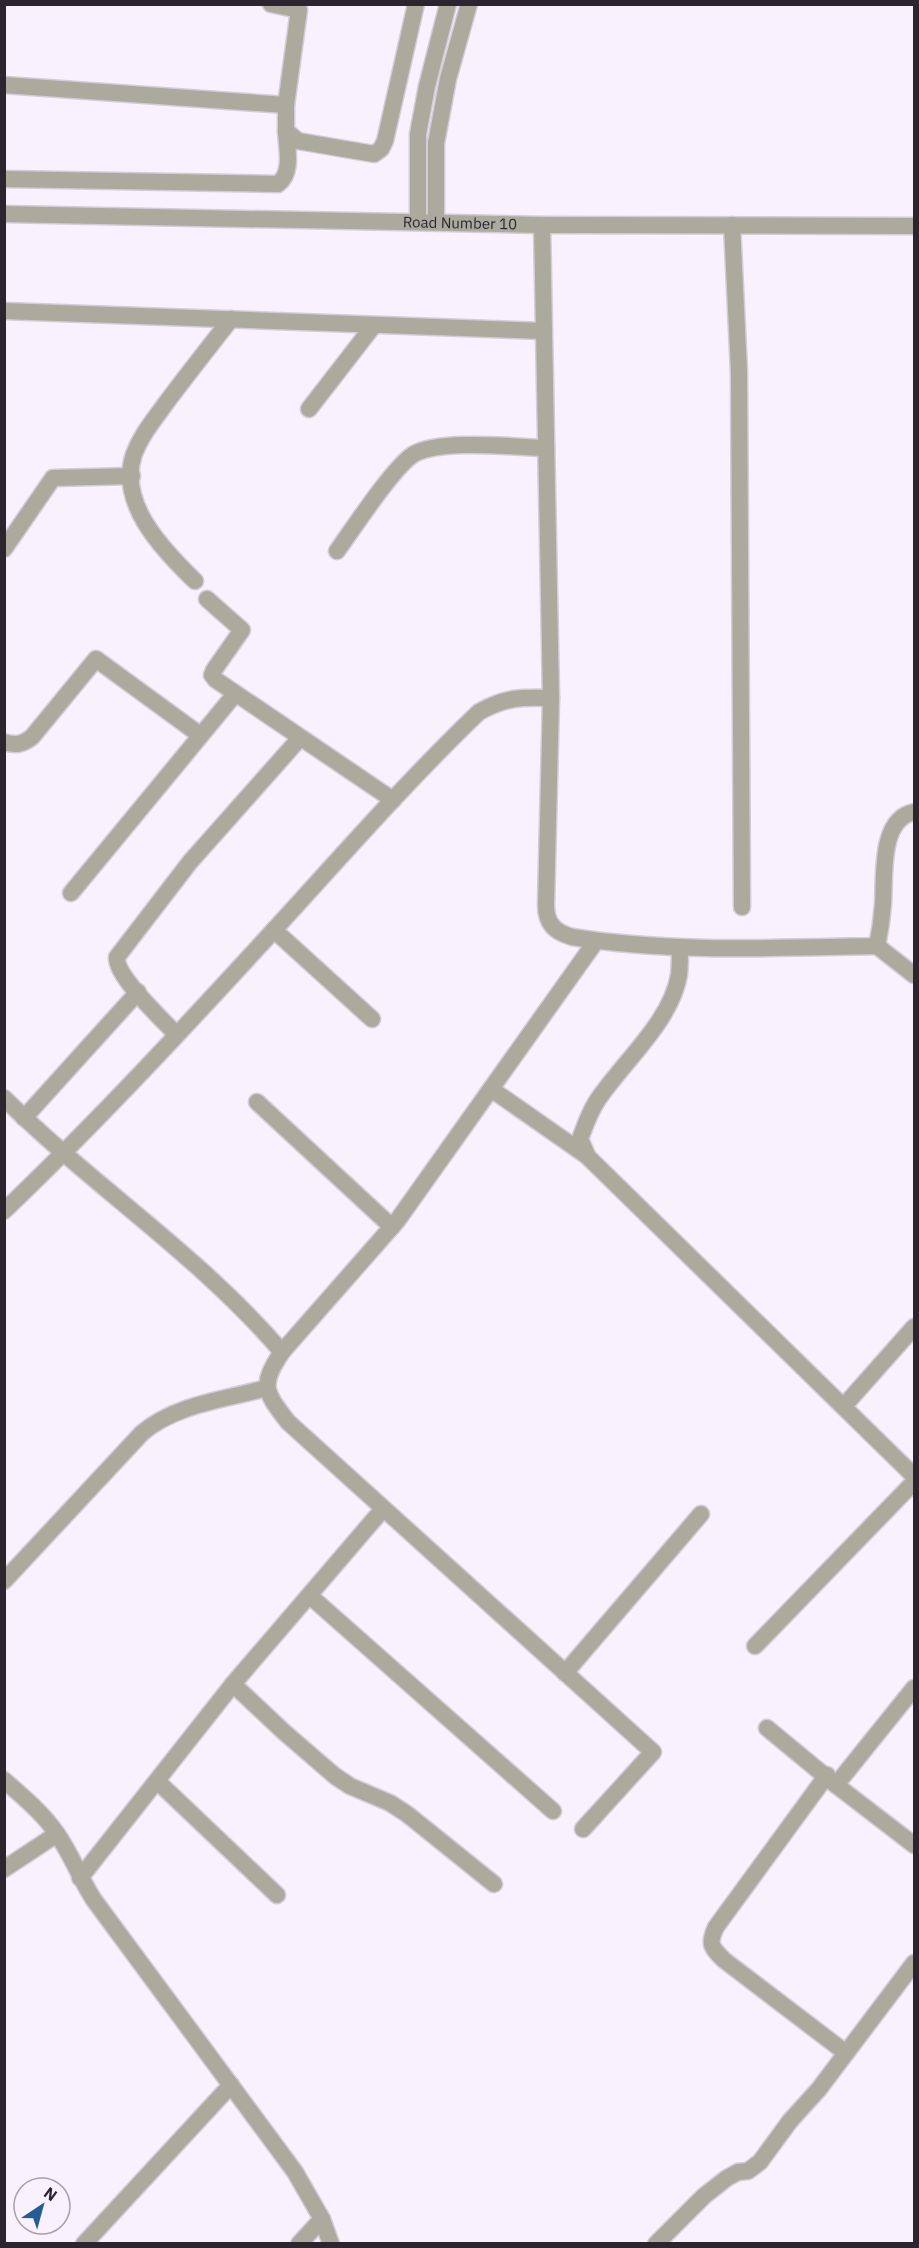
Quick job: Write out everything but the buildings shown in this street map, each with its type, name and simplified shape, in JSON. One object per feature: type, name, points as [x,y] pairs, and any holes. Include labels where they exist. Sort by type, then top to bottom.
[{"type":"street","points":[[4,179],[278,184],[285,179],[288,172],[286,105],[300,7],[272,4]]},
{"type":"street","points":[[286,131],[298,141],[367,154],[374,154],[381,149],[385,141],[416,4]]},
{"type":"street","points":[[418,222],[417,142],[427,86],[448,4]]},
{"type":"street","points":[[436,222],[436,143],[448,79],[469,4]]},
{"type":"street","points":[[4,85],[286,105]]},
{"type":"street","points":[[385,141],[436,143]]},
{"type":"street","name":"Road Number 10","points":[[4,214],[542,225],[915,226]]},
{"type":"street","points":[[542,225],[551,698],[546,915],[549,923],[564,934],[596,941],[680,948],[877,946],[915,975]]},
{"type":"street","points":[[732,225],[739,371],[742,908]]},
{"type":"street","points":[[4,311],[544,331]]},
{"type":"street","points":[[195,580],[174,560],[142,519],[135,497],[132,476],[133,457],[141,438],[231,319]]},
{"type":"street","points":[[309,409],[374,324]]},
{"type":"street","points":[[337,551],[389,481],[413,455],[428,449],[453,447],[546,448]]},
{"type":"street","points":[[4,549],[53,478],[132,476]]},
{"type":"street","points":[[207,599],[242,630],[214,670],[212,675],[216,680],[393,800]]},
{"type":"street","points":[[4,742],[12,745],[24,743],[32,737],[96,659],[200,735]]},
{"type":"street","points":[[72,893],[235,694]]},
{"type":"street","points":[[4,1211],[64,1154],[393,800],[479,712],[498,701],[551,698]]},
{"type":"street","points":[[176,1034],[138,992],[117,963],[122,950],[190,861],[300,738]]},
{"type":"street","points":[[877,946],[884,902],[886,851],[894,826],[909,813],[915,812]]},
{"type":"street","points":[[274,930],[372,1019]]},
{"type":"street","points":[[583,1829],[653,1752],[288,1422],[273,1403],[267,1388],[270,1370],[282,1352],[392,1227],[419,1192],[596,941]]},
{"type":"street","points":[[588,1157],[580,1139],[587,1120],[597,1101],[657,1025],[679,976],[680,948]]},
{"type":"street","points":[[24,1118],[138,992]]},
{"type":"street","points":[[491,1089],[588,1157],[915,1476]]},
{"type":"street","points":[[4,1098],[64,1154],[226,1292],[256,1321],[282,1352]]},
{"type":"street","points":[[257,1102],[392,1227]]},
{"type":"street","points":[[844,1406],[915,1327]]},
{"type":"street","points":[[4,1581],[142,1433],[156,1421],[172,1413],[267,1388]]},
{"type":"street","points":[[755,1646],[915,1482]]},
{"type":"street","points":[[80,1878],[233,1684],[383,1509]]},
{"type":"street","points":[[565,1673],[701,1514]]},
{"type":"street","points":[[310,1596],[553,1811]]},
{"type":"street","points":[[233,1684],[335,1776],[407,1814],[494,1884]]},
{"type":"street","points":[[846,2053],[724,1960],[713,1949],[711,1938],[716,1927],[832,1780],[915,1688]]},
{"type":"street","points":[[767,1728],[915,1845]]},
{"type":"street","points":[[4,1780],[36,1808],[57,1834],[80,1878],[118,1934],[296,2172],[322,2219],[331,2244]]},
{"type":"street","points":[[157,1781],[277,1895]]},
{"type":"street","points":[[4,1869],[57,1834]]},
{"type":"street","points":[[656,2244],[704,2196],[727,2178],[738,2172],[748,2171],[760,2162],[915,1963]]},
{"type":"street","points":[[84,2244],[231,2085]]},
{"type":"street","points":[[300,2244],[322,2219]]}]
